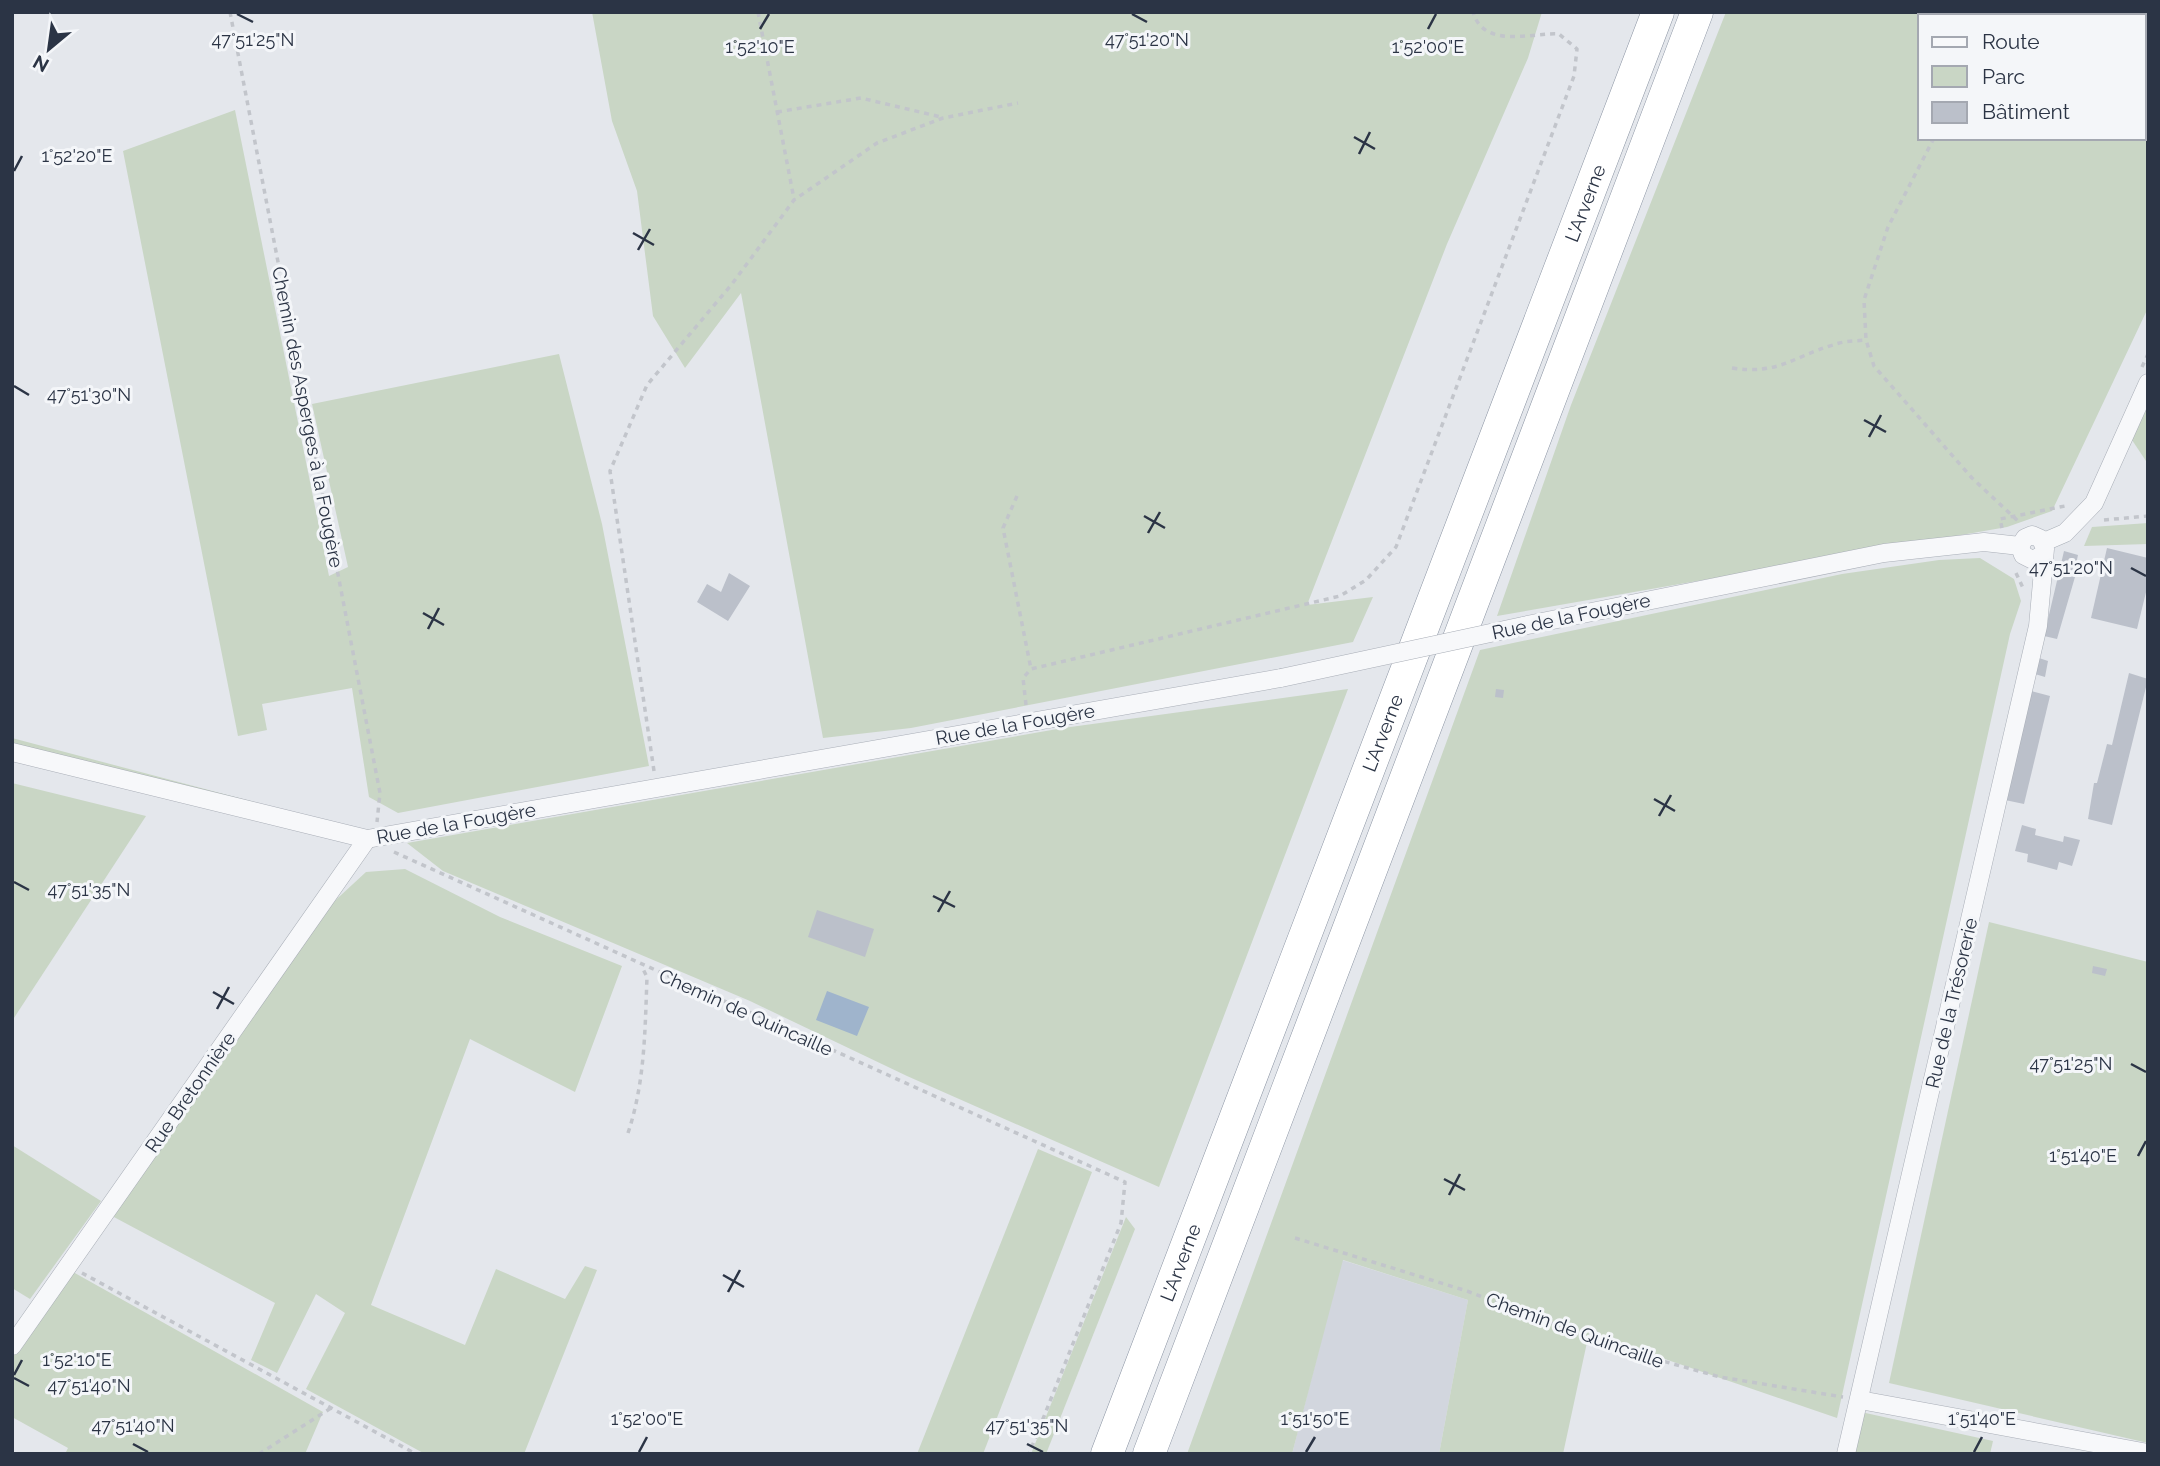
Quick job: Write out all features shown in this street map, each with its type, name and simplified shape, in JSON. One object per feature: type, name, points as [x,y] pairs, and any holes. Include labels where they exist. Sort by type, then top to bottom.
[{"type":"highway","name":"L'Arverne","points":[[1107,1454],[1658,12]]},
{"type":"highway","name":"L'Arverne","points":[[1149,1454],[1697,12]]},
{"type":"street","points":[[2029,543],[2065,533],[2094,503],[2148,383]]},
{"type":"street","name":"Rue de la Fougère","points":[[12,752],[367,830],[657,786],[1281,678],[1884,553],[1984,542],[2029,543]]},
{"type":"street","name":"Rue de la Trésorerie","points":[[1846,1454],[2038,626],[2029,543]]},
{"type":"street","name":"Rue Bretonnière","points":[[12,1346],[367,830]]},
{"type":"street","points":[[1860,1400],[2148,1453]]},
{"type":"path","name":"Chemin des Asperges à la Fougère","points":[[230,12],[380,793],[377,822]]},
{"type":"path","points":[[758,12],[794,200]]},
{"type":"path","points":[[1028,722],[1023,678],[1031,669],[1340,596],[1366,580],[1396,547],[1574,76],[1577,49],[1559,34],[1513,37],[1496,34],[1483,27],[1473,12]]},
{"type":"path","points":[[777,112],[861,98],[943,118]]},
{"type":"path","points":[[657,786],[610,471],[647,384],[732,284],[794,200],[877,143],[943,118],[1018,103]]},
{"type":"path","points":[[1933,140],[1888,227],[1864,300],[1866,340],[1874,366],[1972,478],[2014,518],[2029,543],[1999,558],[2016,572],[2038,626]]},
{"type":"path","points":[[1732,368],[1759,370],[1788,365],[1833,345],[1866,340]]},
{"type":"path","points":[[1017,496],[1003,528],[1031,669]]},
{"type":"path","points":[[2000,519],[2060,509],[2070,502]]},
{"type":"path","points":[[2074,522],[2148,516]]},
{"type":"path","name":"Rue de la Fougère","points":[[367,830],[377,822],[387,823]]},
{"type":"path","name":"Chemin de Quincaille","points":[[367,830],[420,866],[1125,1182],[1121,1223],[1029,1454]]},
{"type":"path","points":[[628,1133],[636,1110],[644,1060],[648,977],[641,965]]},
{"type":"path","name":"Chemin de Quincaille","points":[[1295,1238],[1466,1291],[1616,1348],[1720,1377],[1860,1400]]},
{"type":"path","points":[[69,1265],[416,1454]]},
{"type":"path","points":[[259,1454],[331,1408]]},
{"type":"shaded area","points":[[1342,1260],[1468,1300],[1439,1454],[1292,1454]]},
{"type":"green space","points":[[592,12],[1542,12],[1528,58],[1447,244],[1307,605],[1373,597],[1353,642],[911,728],[823,738],[741,293],[685,368],[653,316],[637,191],[612,121]]},
{"type":"green space","points":[[1726,12],[2148,12],[2148,308],[2052,511],[2007,527],[1497,616],[1571,405]]},
{"type":"green space","points":[[235,110],[329,576],[348,567],[312,404],[559,354],[602,524],[649,766],[398,813],[369,797],[352,688],[262,704],[267,730],[238,736],[123,151]]},
{"type":"green space","points":[[2148,406],[2148,464],[2132,440]]},
{"type":"green space","points":[[2148,523],[2148,544],[2084,546],[2092,527]]},
{"type":"green space","points":[[1980,558],[2014,579],[2021,601],[2010,634],[1837,1418],[1589,1333],[1563,1454],[1439,1454],[1468,1300],[1343,1260],[1292,1454],[1187,1454],[1480,650],[1842,574],[1939,560]]},
{"type":"green space","points":[[1348,689],[1159,1187],[907,1076],[750,1001],[443,871],[407,843],[1063,728]]},
{"type":"green space","points":[[12,738],[322,820],[12,744]]},
{"type":"green space","points":[[12,783],[146,816],[12,1021]]},
{"type":"green space","points":[[405,869],[500,917],[622,966],[575,1092],[470,1039],[371,1305],[465,1345],[496,1269],[565,1299],[585,1266],[597,1270],[524,1454],[425,1454],[306,1389],[345,1313],[316,1294],[277,1373],[251,1360],[275,1303],[112,1216],[327,908],[366,872]]},
{"type":"green space","points":[[1989,922],[2148,962],[2148,1443],[1889,1383]]},
{"type":"green space","points":[[12,1145],[101,1201],[30,1299],[12,1288]]},
{"type":"green space","points":[[1038,1149],[1092,1172],[983,1454],[917,1454]]},
{"type":"green space","points":[[1126,1217],[1135,1229],[1046,1454],[1031,1454]]},
{"type":"green space","points":[[73,1272],[323,1412],[305,1454],[65,1454],[68,1448],[12,1417],[12,1357]]},
{"type":"green space","points":[[1861,1412],[1993,1441],[1990,1454],[1851,1454]]},
{"type":"water","points":[[827,991],[869,1007],[857,1036],[816,1020]]},
{"type":"building","points":[[2107,548],[2148,558],[2148,584],[2137,629],[2091,618]]},
{"type":"building","points":[[2064,551],[2078,555],[2075,569],[2066,567],[2077,570],[2057,639],[2044,636]]},
{"type":"building","points":[[729,573],[750,586],[728,621],[697,602],[707,584],[721,592]]},
{"type":"building","points":[[2039,658],[2048,661],[2045,677],[2035,674]]},
{"type":"building","points":[[2129,673],[2148,679],[2112,825],[2088,819],[2094,783],[2097,783],[2107,744],[2112,745]]},
{"type":"building","points":[[1496,689],[1504,690],[1503,698],[1495,697]]},
{"type":"building","points":[[2031,691],[2050,696],[2024,804],[2005,800]]},
{"type":"building","points":[[2022,825],[2036,829],[2035,835],[2063,842],[2064,836],[2080,840],[2072,866],[2059,862],[2057,870],[2027,862],[2028,854],[2015,851]]},
{"type":"building","points":[[817,910],[874,929],[865,957],[808,937]]},
{"type":"building","points":[[2093,966],[2107,969],[2105,976],[2092,973]]}]
